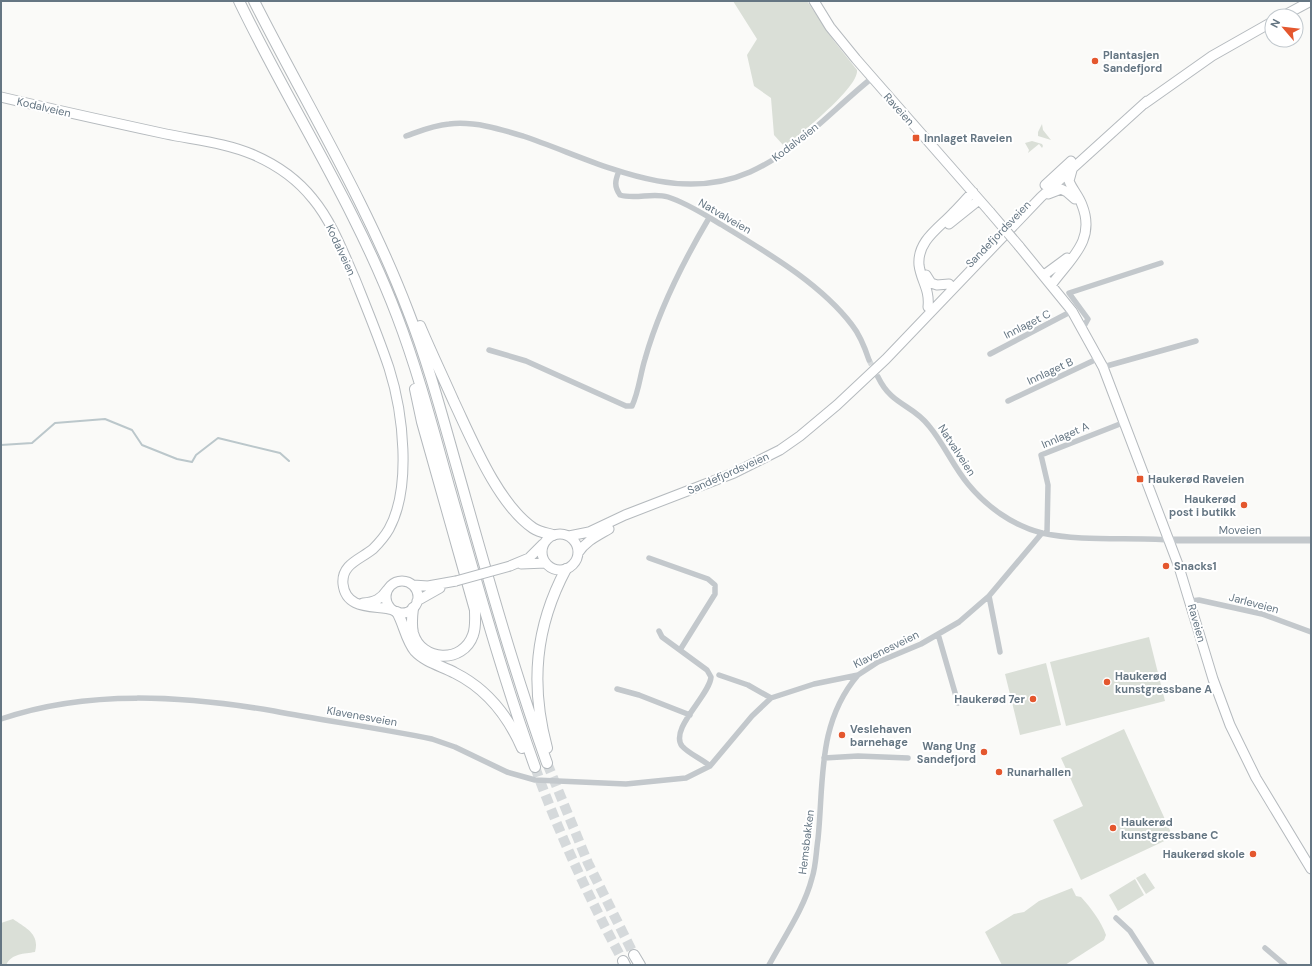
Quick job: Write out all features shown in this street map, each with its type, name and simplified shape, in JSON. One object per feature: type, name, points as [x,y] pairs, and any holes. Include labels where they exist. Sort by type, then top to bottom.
[{"type":"highway","points":[[240,1],[351,213],[397,316],[427,407],[532,768],[508,720],[489,698],[472,683],[418,653],[410,644],[395,611]]},
{"type":"highway","points":[[254,1],[362,207],[394,274],[428,368],[506,639],[549,762],[538,702],[536,668],[543,630],[566,569]]},
{"type":"highway","points":[[394,274],[402,282],[425,337],[476,449],[491,477],[509,502],[528,523],[539,531],[553,535]]},
{"type":"highway","points":[[397,316],[395,327],[411,374],[422,422],[474,606],[475,620],[473,636],[464,649],[451,656],[440,656],[425,652],[413,634],[411,620],[415,604]]},
{"type":"highway","points":[[634,955],[640,965]]},
{"type":"main road","name":"Raveien","points":[[814,1],[830,27],[872,78],[1052,284],[1083,328],[1101,362],[1125,422],[1169,540],[1190,601],[1213,679],[1237,741],[1265,795],[1311,869]]},
{"type":"main road","points":[[1299,8],[1311,2]]},
{"type":"main road","name":"Sandefjordsveien","points":[[862,381],[928,306],[991,239],[1060,171],[1113,124],[1212,56],[1264,27]]},
{"type":"main road","name":"Kodalveien","points":[[1,98],[242,150],[260,158],[285,173],[305,190],[319,207],[341,248],[379,340],[395,387],[401,424],[402,474],[398,501],[392,521],[379,543],[350,565],[344,574],[345,591],[351,599],[358,604]]},
{"type":"main road","name":"Sandefjordsveien","points":[[570,536],[589,532],[625,515],[734,473],[780,450],[820,420],[886,359],[1075,164],[1147,101]]},
{"type":"main road","points":[[1052,284],[1078,252],[1086,232],[1086,219],[1082,204],[1069,180],[1069,175],[1075,164]]},
{"type":"main road","points":[[1042,197],[1061,189],[1067,192],[1074,199],[1082,217],[1081,236],[1072,253],[1044,275]]},
{"type":"main road","points":[[928,306],[928,292],[919,263],[920,251],[929,236],[973,192]]},
{"type":"main road","points":[[949,284],[937,285],[930,283],[926,277],[923,265],[926,249],[933,238],[979,200]]},
{"type":"main road","name":"Sandefjordsveien","points":[[578,553],[582,547],[593,538],[665,500]]},
{"type":"main road","points":[[358,604],[373,602],[382,597],[397,581],[405,581],[413,585],[428,586],[456,581],[510,566],[529,558],[544,543],[553,535],[562,534],[570,536],[576,543],[578,553],[574,563],[566,569],[553,568],[546,563],[542,552],[544,543]]},
{"type":"main road","points":[[510,566],[531,563],[546,563]]},
{"type":"main road","points":[[358,604],[367,608],[385,608],[406,612],[430,592],[456,581]]},
{"type":"main road","points":[[413,585],[417,592],[415,604]]},
{"type":"main road","points":[[387,590],[386,602],[395,611]]},
{"type":"street","name":"Kodalveien","points":[[406,136],[445,124],[478,125],[509,132],[619,171],[652,181],[677,184],[720,181],[748,172],[785,152],[872,78]]},
{"type":"street","name":"Natvalveien","points":[[619,171],[615,182],[616,189],[620,195],[626,197],[659,195],[668,197],[710,218],[785,265],[842,312],[853,326],[870,360]]},
{"type":"street","points":[[489,350],[526,361],[626,406],[632,406],[636,398],[645,360],[662,310],[688,253],[710,218]]},
{"type":"street","name":"Raveien","points":[[1083,328],[1088,319],[1069,293],[1161,263]]},
{"type":"street","name":"Innlaget C","points":[[990,354],[1072,311]]},
{"type":"street","points":[[1101,362],[1196,341]]},
{"type":"street","name":"Innlaget B","points":[[1008,401],[1101,362]]},
{"type":"street","name":"Natvalveien","points":[[878,377],[883,389],[892,398],[921,416],[926,421],[957,471],[979,496],[1004,516],[1045,533],[1110,539],[1169,540]]},
{"type":"street","name":"Innlaget A","points":[[1045,533],[1048,485],[1041,455],[1125,422]]},
{"type":"street","name":"Klavenesveien","points":[[1,719],[46,706],[74,702],[121,698],[167,699],[245,706],[432,738],[455,747],[507,772],[534,780],[631,783],[686,778],[710,766],[752,716],[772,698],[814,684],[858,674],[878,662],[921,644],[959,622],[989,596],[1045,533]]},
{"type":"street","name":"Moveien","points":[[1169,540],[1311,540]]},
{"type":"street","points":[[649,558],[708,579],[714,585],[715,594],[680,650]]},
{"type":"street","points":[[989,596],[1000,652]]},
{"type":"street","name":"Jarleveien","points":[[1190,601],[1199,600],[1262,614],[1311,632]]},
{"type":"street","points":[[659,631],[662,637],[707,670],[711,677],[708,688],[682,730],[680,741],[684,748],[710,766]]},
{"type":"street","points":[[938,634],[958,704]]},
{"type":"street","name":"Hemsbakken","points":[[769,965],[802,904],[812,878],[818,833],[826,741],[834,712],[847,687],[858,674]]},
{"type":"street","points":[[719,675],[748,685],[772,698]]},
{"type":"street","points":[[617,689],[639,695],[690,715]]},
{"type":"street","points":[[824,758],[858,756],[908,758]]},
{"type":"street","points":[[1116,918],[1130,931],[1152,965]]},
{"type":"street","points":[[1265,948],[1285,965]]},
{"type":"shaded area","points":[[733,1],[807,1],[834,41],[857,70],[855,78],[840,97],[789,144],[784,146],[774,135],[771,98],[754,86],[747,55],[757,39]]},
{"type":"shaded area","points":[[1042,124],[1043,130],[1051,140],[1038,136],[1038,132]]},
{"type":"shaded area","points":[[1032,141],[1042,144],[1043,146],[1042,148],[1039,144],[1028,153],[1029,150],[1025,143]]},
{"type":"shaded area","name":"Haukerød kunstgressbane A","points":[[1149,637],[1165,701],[1066,726],[1050,662]]},
{"type":"shaded area","name":"Haukerød 7er","points":[[1046,663],[1061,725],[1020,735],[1005,674]]},
{"type":"shaded area","name":"Haukerød kunstgressbane C","points":[[1124,729],[1173,837],[1081,880],[1053,820],[1083,806],[1061,758]]},
{"type":"shaded area","points":[[1145,873],[1155,888],[1146,894],[1136,878]]},
{"type":"shaded area","points":[[1135,879],[1144,895],[1118,911],[1109,895]]},
{"type":"shaded area","points":[[1072,888],[1076,896],[1081,897],[1099,920],[1106,935],[1104,940],[1065,965],[1002,965],[985,932],[1014,914],[1024,912],[1039,901]]},
{"type":"shaded area","points":[[13,919],[31,932],[34,936],[36,941],[35,952],[15,956],[6,965],[1,965],[1,923]]},
{"type":"waterway","points":[[1,445],[32,443],[55,423],[105,419],[132,430],[142,445],[177,459],[192,462],[196,455],[218,438],[280,453],[289,461]]},
{"type":"tunnel","points":[[869,360],[878,377]]},
{"type":"tunnel","points":[[547,763],[588,863],[634,955]]},
{"type":"tunnel","points":[[535,767],[575,866],[623,961]]},
{"type":"place","name":"Plantasjen Sandefjord","points":[[1095,61]]},
{"type":"place","name":"Innlaget Raveien","points":[[916,138]]},
{"type":"place","name":"Haukerød Raveien","points":[[1140,479]]},
{"type":"place","name":"Haukerød post i butikk","points":[[1244,505]]},
{"type":"place","name":"Snacks1","points":[[1166,566]]},
{"type":"place","name":"Haukerød kunstgressbane A","points":[[1107,682]]},
{"type":"place","name":"Haukerød 7er","points":[[1033,699]]},
{"type":"place","name":"Veslehaven barnehage","points":[[842,735]]},
{"type":"place","name":"Wang Ung Sandefjord","points":[[984,752]]},
{"type":"place","name":"Runarhallen","points":[[999,772]]},
{"type":"place","name":"Haukerød kunstgressbane C","points":[[1113,828]]},
{"type":"place","name":"Haukerød skole","points":[[1253,854]]}]
